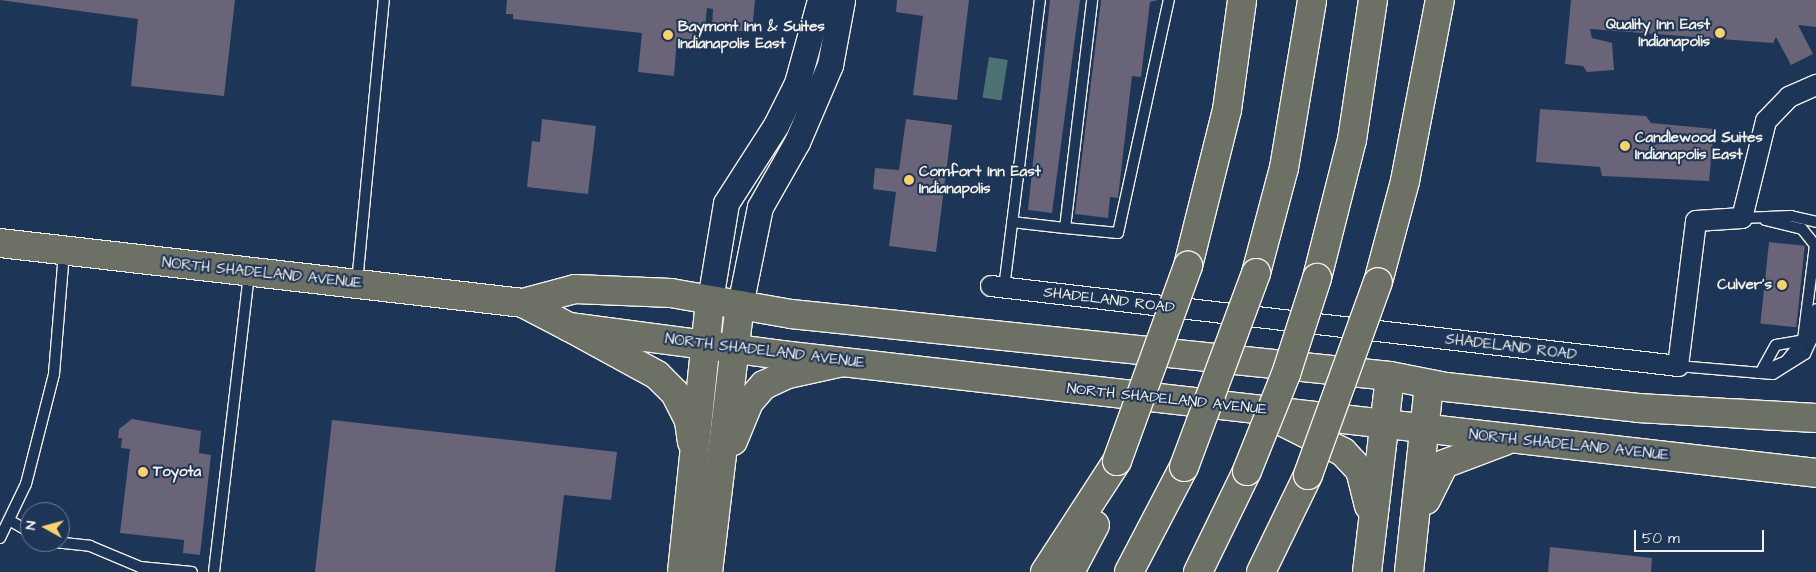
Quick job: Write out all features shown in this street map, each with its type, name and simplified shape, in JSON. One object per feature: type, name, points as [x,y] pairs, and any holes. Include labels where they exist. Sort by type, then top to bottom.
[{"type":"main road","points":[[1070,572],[1110,496],[1117,461],[1188,266],[1227,110],[1242,0]]},
{"type":"main road","points":[[1198,572],[1247,471],[1290,365],[1317,278],[1352,140],[1373,0]]},
{"type":"main road","points":[[1261,572],[1308,475],[1378,282],[1407,172],[1440,0]]},
{"type":"main road","points":[[1129,572],[1184,467],[1256,273],[1284,168],[1312,1]]},
{"type":"main road","name":"NORTH SHADELAND AVENUE","points":[[0,243],[523,304],[569,327],[843,362],[1259,410],[1385,422],[1505,440],[1816,473]]},
{"type":"main road","name":"NORTH SHADELAND AVENUE","points":[[523,304],[575,289],[671,293],[740,305],[1030,341],[1088,343],[1390,376],[1429,385],[1638,408],[1816,418]]},
{"type":"main road","points":[[682,572],[708,344],[710,300]]},
{"type":"main road","points":[[708,572],[740,305]]},
{"type":"main road","points":[[569,327],[657,375],[675,393],[689,421],[695,463]]},
{"type":"main road","points":[[719,480],[745,410],[764,385],[788,374],[843,362]]},
{"type":"main road","points":[[1366,572],[1390,376]]},
{"type":"main road","points":[[1409,572],[1429,385]]},
{"type":"main road","points":[[1259,410],[1343,452],[1360,470],[1372,520]]},
{"type":"main road","points":[[1414,530],[1444,464],[1505,440]]},
{"type":"main road","points":[[1045,572],[1117,461]]},
{"type":"street","points":[[710,300],[726,203],[776,125],[797,83],[820,0]]},
{"type":"street","points":[[740,305],[760,207],[798,142],[830,65],[842,0]]},
{"type":"street","points":[[1678,366],[1696,221],[1742,218],[1766,121],[1789,97],[1816,85]]},
{"type":"street","name":"SHADELAND ROAD","points":[[998,287],[1678,366]]},
{"type":"lane","points":[[357,284],[384,0]]},
{"type":"lane","points":[[998,287],[1012,222],[1040,0]]},
{"type":"lane","points":[[1065,228],[1092,0]]},
{"type":"lane","points":[[1012,222],[1118,233],[1169,0]]},
{"type":"lane","points":[[1765,220],[1791,216],[1816,222]]},
{"type":"lane","points":[[1742,218],[1765,220],[1802,229],[1815,245],[1803,340],[1786,361],[1761,370]]},
{"type":"lane","points":[[0,538],[26,484],[54,374],[64,251]]},
{"type":"lane","points":[[214,572],[249,271]]},
{"type":"lane","points":[[1678,366],[1761,370],[1773,374],[1805,354],[1812,340],[1816,309]]},
{"type":"lane","points":[[1761,370],[1767,354],[1776,345],[1803,340]]},
{"type":"lane","points":[[9,520],[20,526]]},
{"type":"lane","points":[[70,544],[90,546],[140,567],[192,572]]},
{"type":"green space","points":[[989,57],[1008,60],[1001,100],[983,97]]},
{"type":"building","points":[[0,0],[235,0],[224,96],[131,86],[138,19]]},
{"type":"building","name":"Baymont Inn & Suites Indianapolis East","points":[[507,0],[755,0],[752,32],[712,28],[713,9],[707,8],[705,27],[696,26],[695,40],[677,38],[674,76],[638,72],[642,33],[513,19],[513,14],[506,14]]},
{"type":"building","points":[[897,0],[969,0],[957,100],[913,95],[923,16],[896,12]]},
{"type":"building","points":[[1050,0],[1080,0],[1052,213],[1028,210]]},
{"type":"building","points":[[1101,0],[1158,0],[1150,2],[1141,77],[1132,76],[1118,198],[1110,197],[1108,218],[1075,214]]},
{"type":"building","name":"Quality Inn East Indianapolis","points":[[1571,0],[1816,0],[1816,27],[1798,25],[1813,54],[1791,65],[1776,37],[1773,43],[1590,29],[1592,38],[1612,43],[1614,70],[1587,72],[1583,66],[1565,64]]},
{"type":"building","name":"Candlewood Suites Indianapolis East","points":[[1540,109],[1646,116],[1651,123],[1714,129],[1709,181],[1602,176],[1600,167],[1536,162]]},
{"type":"building","points":[[542,119],[596,126],[588,194],[527,187],[532,141],[540,142]]},
{"type":"building","name":"Comfort Inn East Indianapolis","points":[[906,119],[952,125],[936,252],[889,246],[896,192],[873,189],[875,168],[899,170]]},
{"type":"building","name":"Culver's","points":[[1769,242],[1805,246],[1796,327],[1760,324]]},
{"type":"building","points":[[132,419],[201,431],[199,453],[211,455],[200,555],[183,553],[184,540],[120,533],[130,449],[121,448],[122,438],[118,438],[119,429]]},
{"type":"building","points":[[332,420],[617,452],[611,500],[564,495],[555,572],[315,572]]},
{"type":"building","points":[[1550,547],[1652,558],[1651,572],[1548,572]]},
{"type":"place","name":"Quality Inn East Indianapolis","points":[[1720,33]]},
{"type":"place","name":"Baymont Inn & Suites Indianapolis East","points":[[668,35]]},
{"type":"place","name":"Candlewood Suites Indianapolis East","points":[[1625,146]]},
{"type":"place","name":"Comfort Inn East Indianapolis","points":[[909,180]]},
{"type":"place","name":"Culver's","points":[[1782,285]]},
{"type":"place","name":"Toyota","points":[[143,472]]}]
